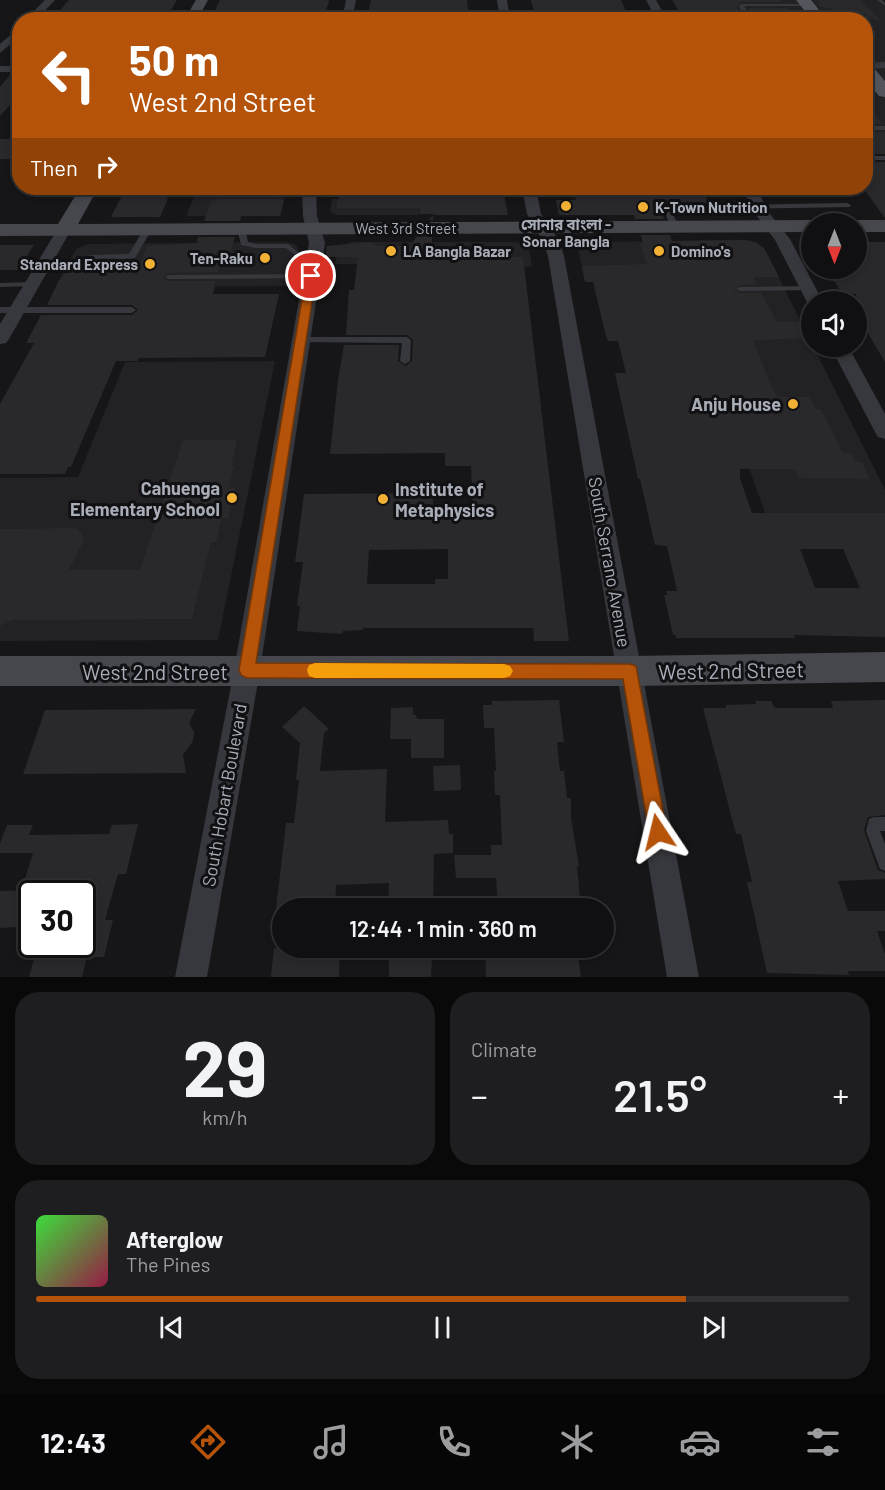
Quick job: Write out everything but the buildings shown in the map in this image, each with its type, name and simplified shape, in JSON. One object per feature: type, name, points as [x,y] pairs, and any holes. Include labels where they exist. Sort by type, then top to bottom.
[{"type":"main road","points":[[873,77],[885,92]]},
{"type":"main road","points":[[64,230],[85,195]]},
{"type":"main road","name":"West 3rd Street","points":[[0,230],[801,226]]},
{"type":"main road","points":[[867,226],[885,226]]},
{"type":"main road","name":"West 2nd Street","points":[[0,671],[630,671],[885,667]]},
{"type":"street","points":[[38,12],[50,0]]},
{"type":"street","points":[[0,50],[12,38]]},
{"type":"street","name":"South Hobart Boulevard","points":[[191,977],[247,670],[317,241],[313,228],[310,195]]},
{"type":"street","name":"South Serrano Avenue","points":[[530,195],[534,214],[551,241],[556,256],[683,977]]},
{"type":"street","points":[[752,195],[782,239],[810,291]]},
{"type":"street","points":[[0,339],[8,310],[26,284],[43,266],[64,230]]},
{"type":"street","points":[[845,357],[885,432]]},
{"type":"lane","points":[[879,0],[885,5]]},
{"type":"lane","points":[[745,12],[741,7],[743,5],[805,3]]},
{"type":"lane","points":[[675,227],[667,208],[847,205]]},
{"type":"lane","points":[[241,228],[244,243],[256,246],[288,246],[296,254],[314,256]]},
{"type":"lane","points":[[43,266],[67,265],[91,256],[132,256],[148,229]]},
{"type":"lane","points":[[169,277],[311,276]]},
{"type":"lane","points":[[3,285],[26,284]]},
{"type":"lane","points":[[740,289],[801,294]]},
{"type":"lane","points":[[8,310],[132,310]]},
{"type":"lane","points":[[301,340],[407,340],[405,361]]},
{"type":"lane","points":[[885,824],[874,824],[873,831],[885,864]]},
{"type":"shaded area","points":[[724,0],[878,0],[885,7],[885,154],[873,154],[873,12],[732,12]]},
{"type":"shaded area","points":[[195,195],[285,195],[280,216],[186,216]]},
{"type":"shaded area","points":[[332,199],[420,199],[419,215],[337,215],[330,211]]},
{"type":"shaded area","points":[[747,240],[764,248],[801,322],[801,357],[818,357],[885,490],[885,549],[778,549],[682,281],[585,282],[578,248],[588,242]]},
{"type":"shaded area","points":[[287,242],[296,245],[299,250],[291,286],[155,287],[157,279],[59,280],[76,249],[88,244]]},
{"type":"shaded area","points":[[351,242],[517,242],[529,247],[532,267],[335,264],[338,248]]},
{"type":"shaded area","points":[[275,361],[218,640],[0,641],[0,478],[78,477],[125,362]]},
{"type":"slow traffic","points":[[315,670],[504,671]]},
{"type":"place","name":"সোনার বাংলা - Sonar Bangla","points":[[566,206]]},
{"type":"place","name":"K-Town Nutrition","points":[[643,207]]},
{"type":"place","name":"LA Bangla Bazar","points":[[391,251]]},
{"type":"place","name":"Domino's","points":[[659,251]]},
{"type":"place","name":"Ten-Raku","points":[[265,258]]},
{"type":"place","name":"Standard Express","points":[[150,264]]},
{"type":"place","name":"Anju House","points":[[793,404]]},
{"type":"place","name":"Cahuenga Elementary School","points":[[232,498]]},
{"type":"place","name":"Institute of Metaphysics","points":[[383,499]]},
{"type":"route","points":[[311,276],[247,670],[630,671],[658,832]]}]
